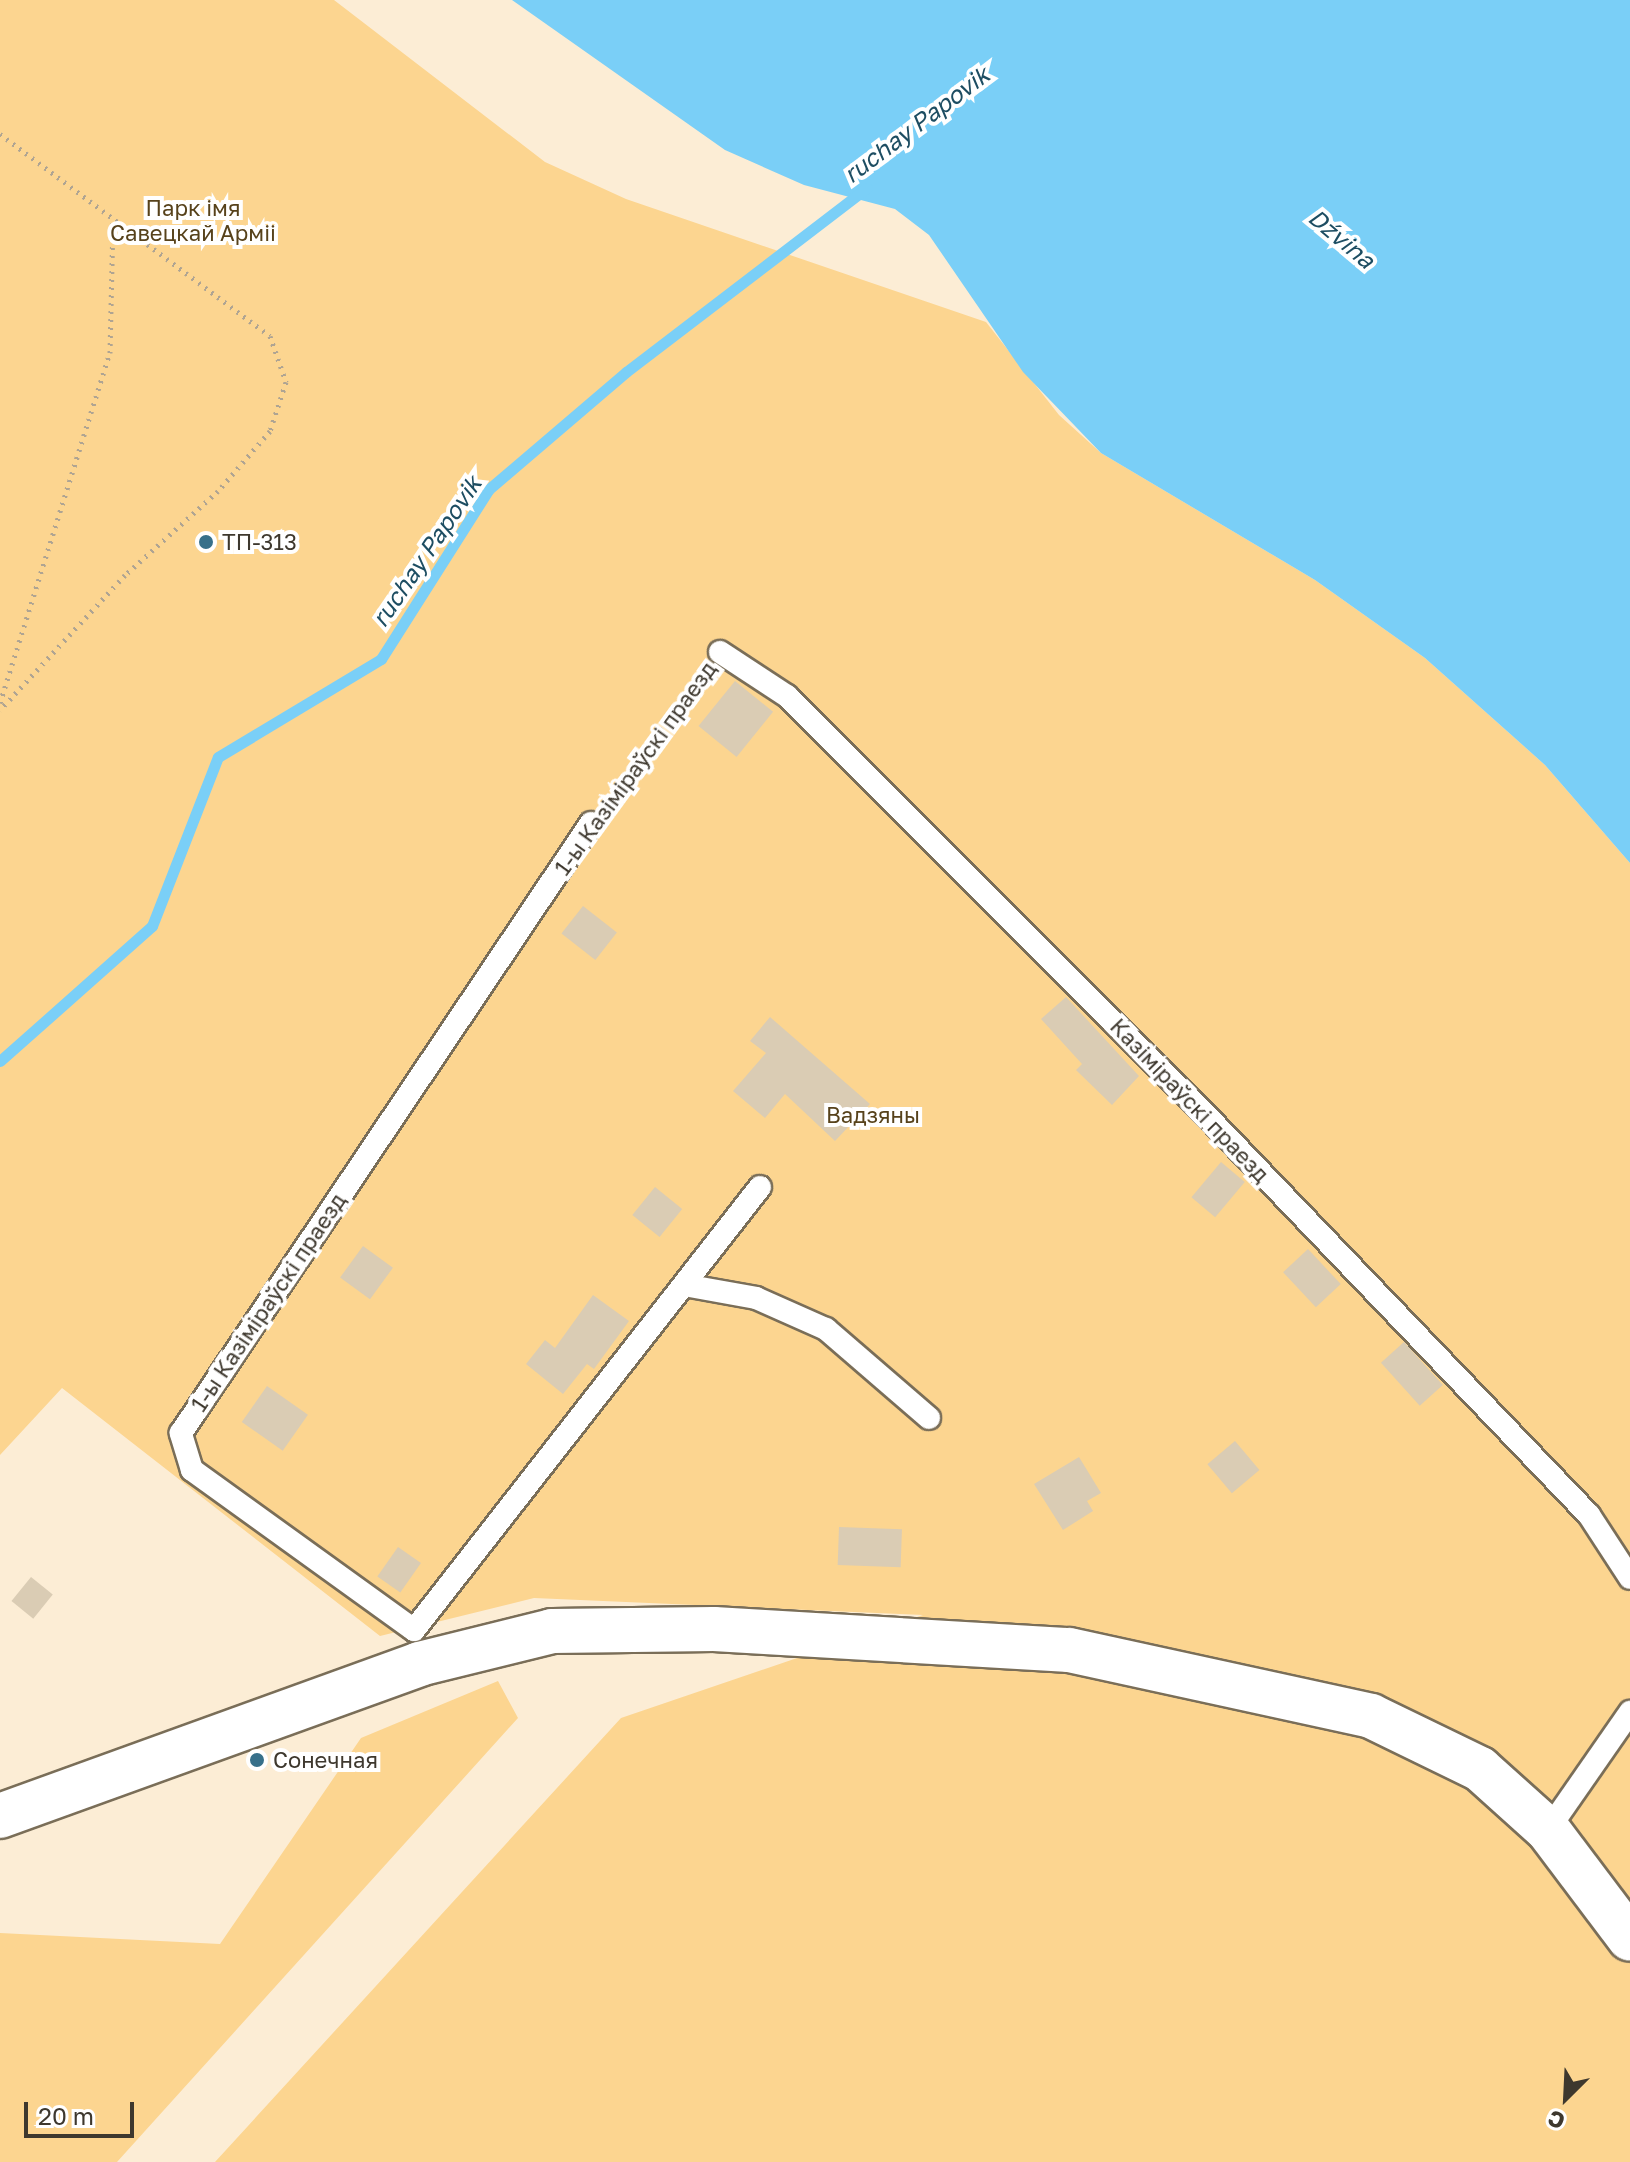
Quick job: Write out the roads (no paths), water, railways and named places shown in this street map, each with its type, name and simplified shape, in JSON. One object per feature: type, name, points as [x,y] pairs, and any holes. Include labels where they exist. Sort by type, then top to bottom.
[{"type":"street","points":[[0,1816],[416,1647],[552,1631],[714,1629],[1069,1650],[1371,1716],[1480,1769],[1548,1830],[1630,1939]]},
{"type":"lane","name":"Казіміраўскі праезд","points":[[720,652],[787,696],[1205,1114],[1589,1515],[1630,1578]]},
{"type":"lane","name":"1-ы Казіміраўскі праезд","points":[[416,1647],[192,1470],[181,1433],[591,823]]},
{"type":"lane","points":[[416,1647],[760,1187]]},
{"type":"lane","points":[[684,1285],[756,1298],[826,1329],[929,1418]]},
{"type":"lane","points":[[1548,1830],[1630,1712]]},
{"type":"water","name":"Dźvina","points":[[512,0],[1630,0],[1630,863],[1545,765],[1425,658],[1315,580],[1101,453],[1023,372],[929,235],[895,209],[804,185],[725,150]]},
{"type":"waterway","name":"ruchay Papovik","points":[[0,1061],[152,926],[218,757],[381,659],[489,489],[626,372],[867,188]]},
{"type":"place","name":"ТП-313","points":[[206,542]]},
{"type":"place","name":"Сонечная","points":[[257,1760]]},
{"type":"park label","name":"Парк імя Савецкай Арміі","points":[[193,220]]},
{"type":"park label","name":"Вадзяны","points":[[873,1115]]}]
